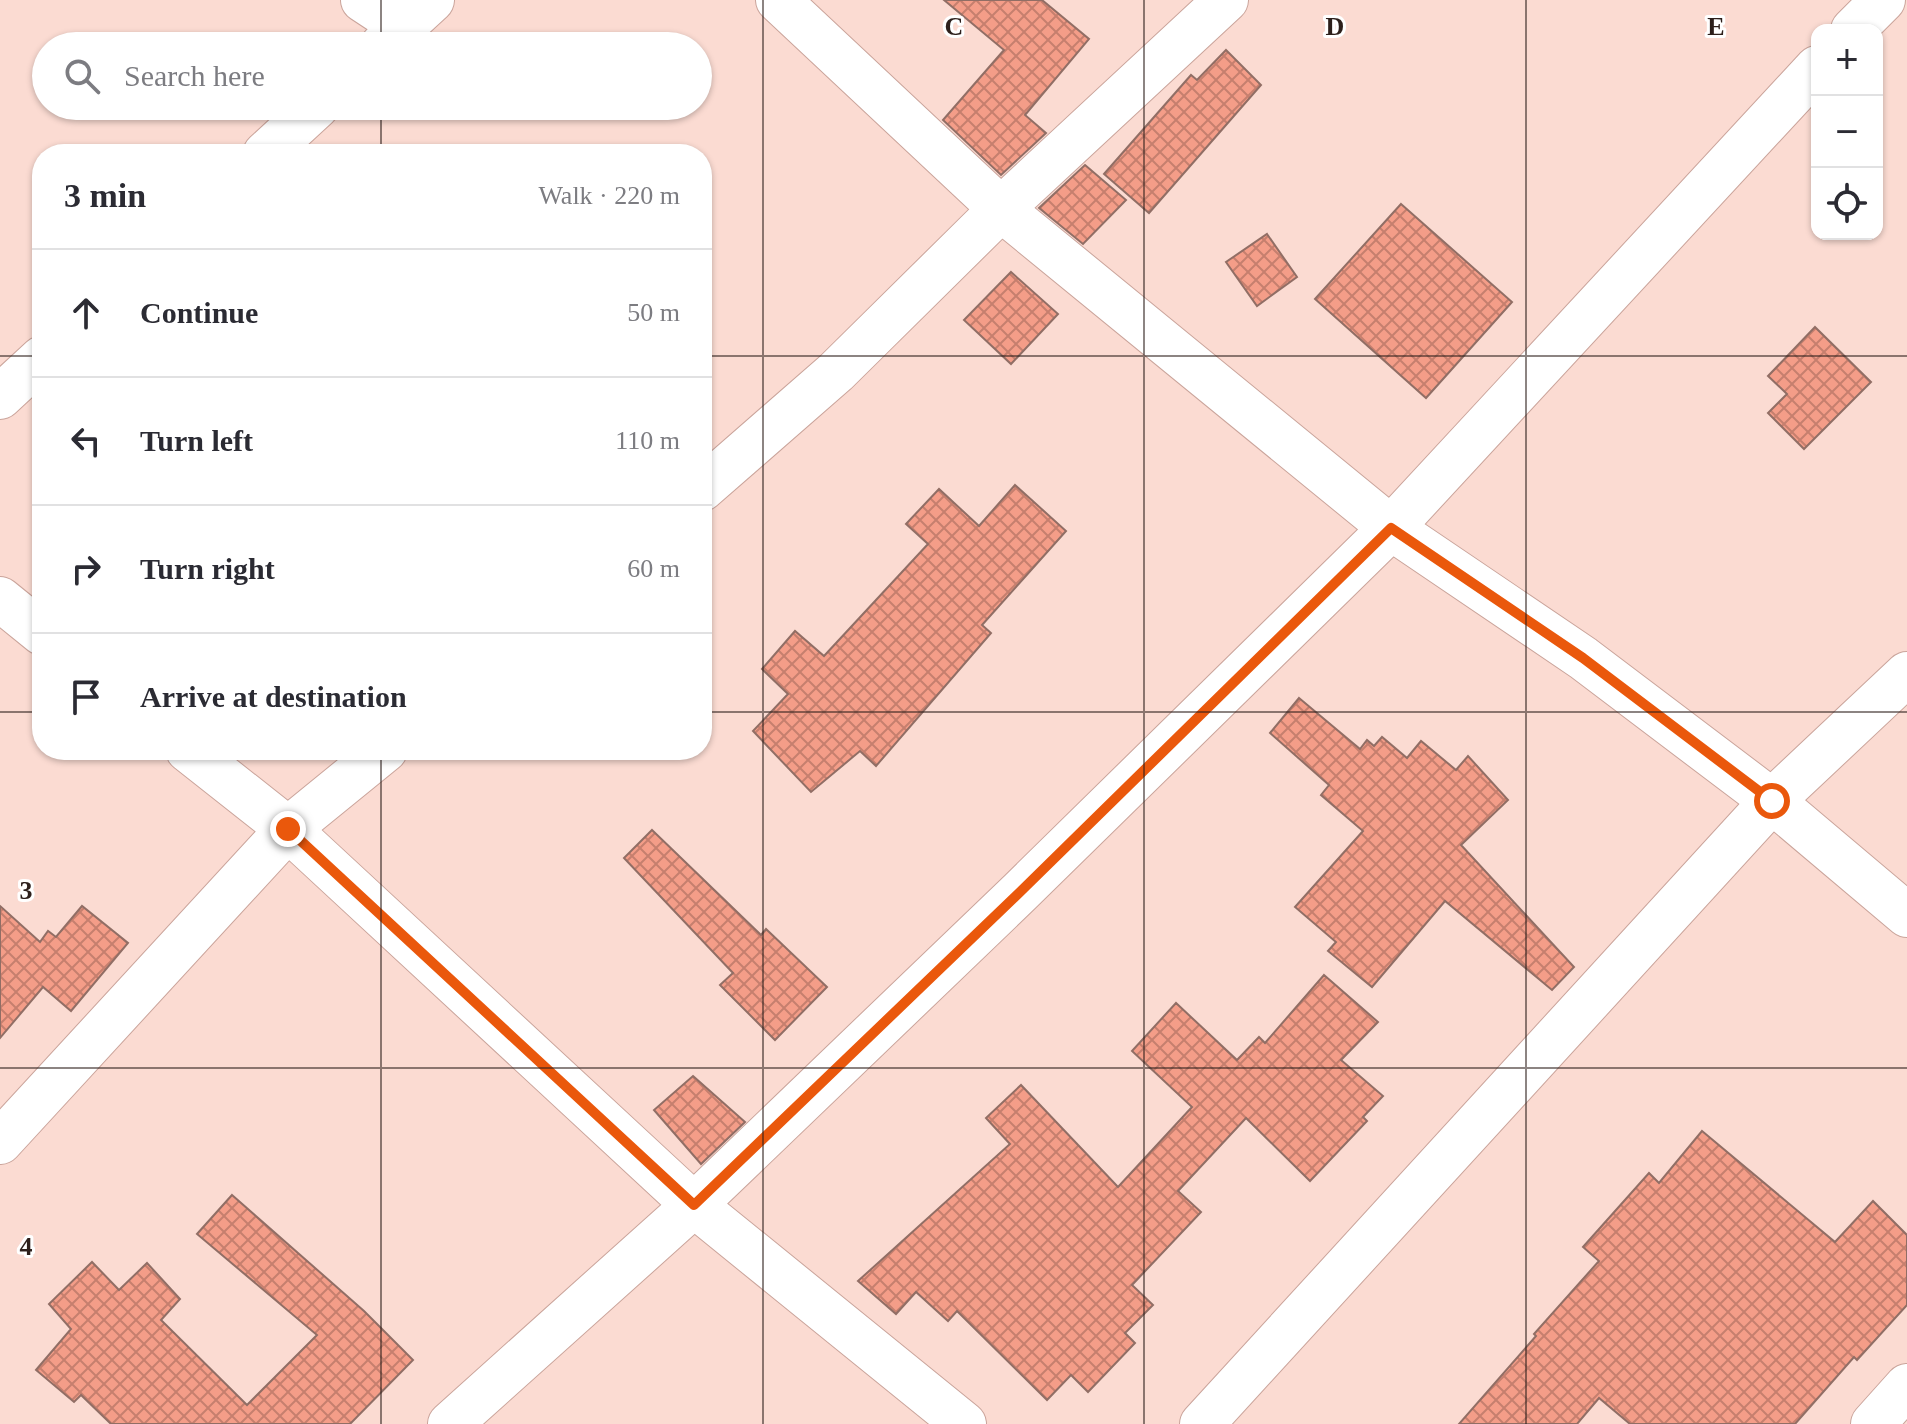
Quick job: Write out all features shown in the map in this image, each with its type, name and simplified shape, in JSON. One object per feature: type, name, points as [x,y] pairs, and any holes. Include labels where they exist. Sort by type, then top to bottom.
[{"type":"street","points":[[363,0],[406,24]]},
{"type":"street","points":[[778,0],[1001,209],[1391,528],[1583,658],[1772,801],[1907,915]]},
{"type":"street","points":[[712,480],[836,372],[1001,209],[1226,0]]},
{"type":"street","points":[[1859,24],[1883,0]]},
{"type":"street","points":[[450,1424],[694,1205],[1020,892],[1391,528],[1811,74]]},
{"type":"street","points":[[276,144],[302,120]]},
{"type":"street","points":[[0,397],[32,367]]},
{"type":"street","points":[[0,599],[32,625]]},
{"type":"street","points":[[1202,1424],[1772,801],[1907,674]]},
{"type":"street","points":[[201,760],[288,829],[694,1205],[964,1424]]},
{"type":"street","points":[[0,1142],[288,829],[373,760]]},
{"type":"street","points":[[1873,1424],[1907,1386]]},
{"type":"building","points":[[944,0],[1042,0],[1089,39],[1025,115],[1046,133],[1001,175],[943,120],[1004,50]]},
{"type":"building","points":[[1226,50],[1261,85],[1149,213],[1104,174],[1191,75],[1197,80]]},
{"type":"building","points":[[1085,165],[1126,200],[1083,244],[1039,208]]},
{"type":"building","points":[[1401,204],[1512,302],[1426,398],[1315,299]]},
{"type":"building","points":[[1267,234],[1297,277],[1257,306],[1226,262]]},
{"type":"building","points":[[1011,272],[1058,314],[1011,364],[964,320]]},
{"type":"building","points":[[1815,327],[1871,382],[1804,449],[1768,413],[1787,394],[1768,376]]},
{"type":"building","points":[[1015,485],[1066,531],[982,625],[991,633],[876,766],[860,751],[811,792],[753,731],[788,694],[762,669],[795,631],[824,656],[928,544],[906,524],[939,489],[979,526]]},
{"type":"building","points":[[1299,698],[1360,749],[1367,740],[1374,746],[1382,737],[1407,758],[1421,741],[1456,770],[1468,756],[1508,800],[1461,845],[1574,967],[1552,990],[1445,901],[1372,987],[1328,951],[1336,942],[1295,907],[1363,831],[1321,795],[1329,785],[1270,733]]},
{"type":"building","points":[[652,830],[761,935],[766,929],[827,987],[775,1040],[720,985],[733,973],[624,858]]},
{"type":"building","points":[[0,906],[40,942],[48,931],[56,937],[82,906],[128,943],[71,1011],[43,987],[0,1038]]},
{"type":"building","points":[[1324,975],[1378,1022],[1341,1060],[1383,1096],[1363,1117],[1367,1121],[1310,1181],[1246,1118],[1178,1191],[1201,1212],[1132,1285],[1153,1305],[1125,1333],[1135,1343],[1088,1392],[1071,1375],[1047,1400],[957,1311],[948,1321],[916,1292],[896,1314],[858,1281],[1010,1144],[986,1118],[1021,1085],[1118,1187],[1192,1107],[1132,1051],[1176,1003],[1237,1060],[1259,1037],[1265,1043]]},
{"type":"building","points":[[693,1076],[745,1122],[701,1164],[654,1110]]},
{"type":"building","points":[[1702,1131],[1835,1242],[1873,1201],[1907,1235],[1907,1305],[1857,1360],[1854,1357],[1795,1424],[1630,1424],[1599,1398],[1577,1424],[1459,1424],[1599,1261],[1583,1247],[1649,1173],[1659,1183]]},
{"type":"building","points":[[232,1195],[364,1311],[413,1360],[350,1424],[111,1424],[81,1395],[74,1402],[36,1370],[71,1329],[49,1304],[92,1262],[119,1290],[147,1263],[180,1299],[161,1320],[247,1405],[317,1335],[197,1234]]},
{"type":"route","points":[[288,829],[694,1205],[1020,892],[1391,528],[1583,658],[1772,801]]}]
